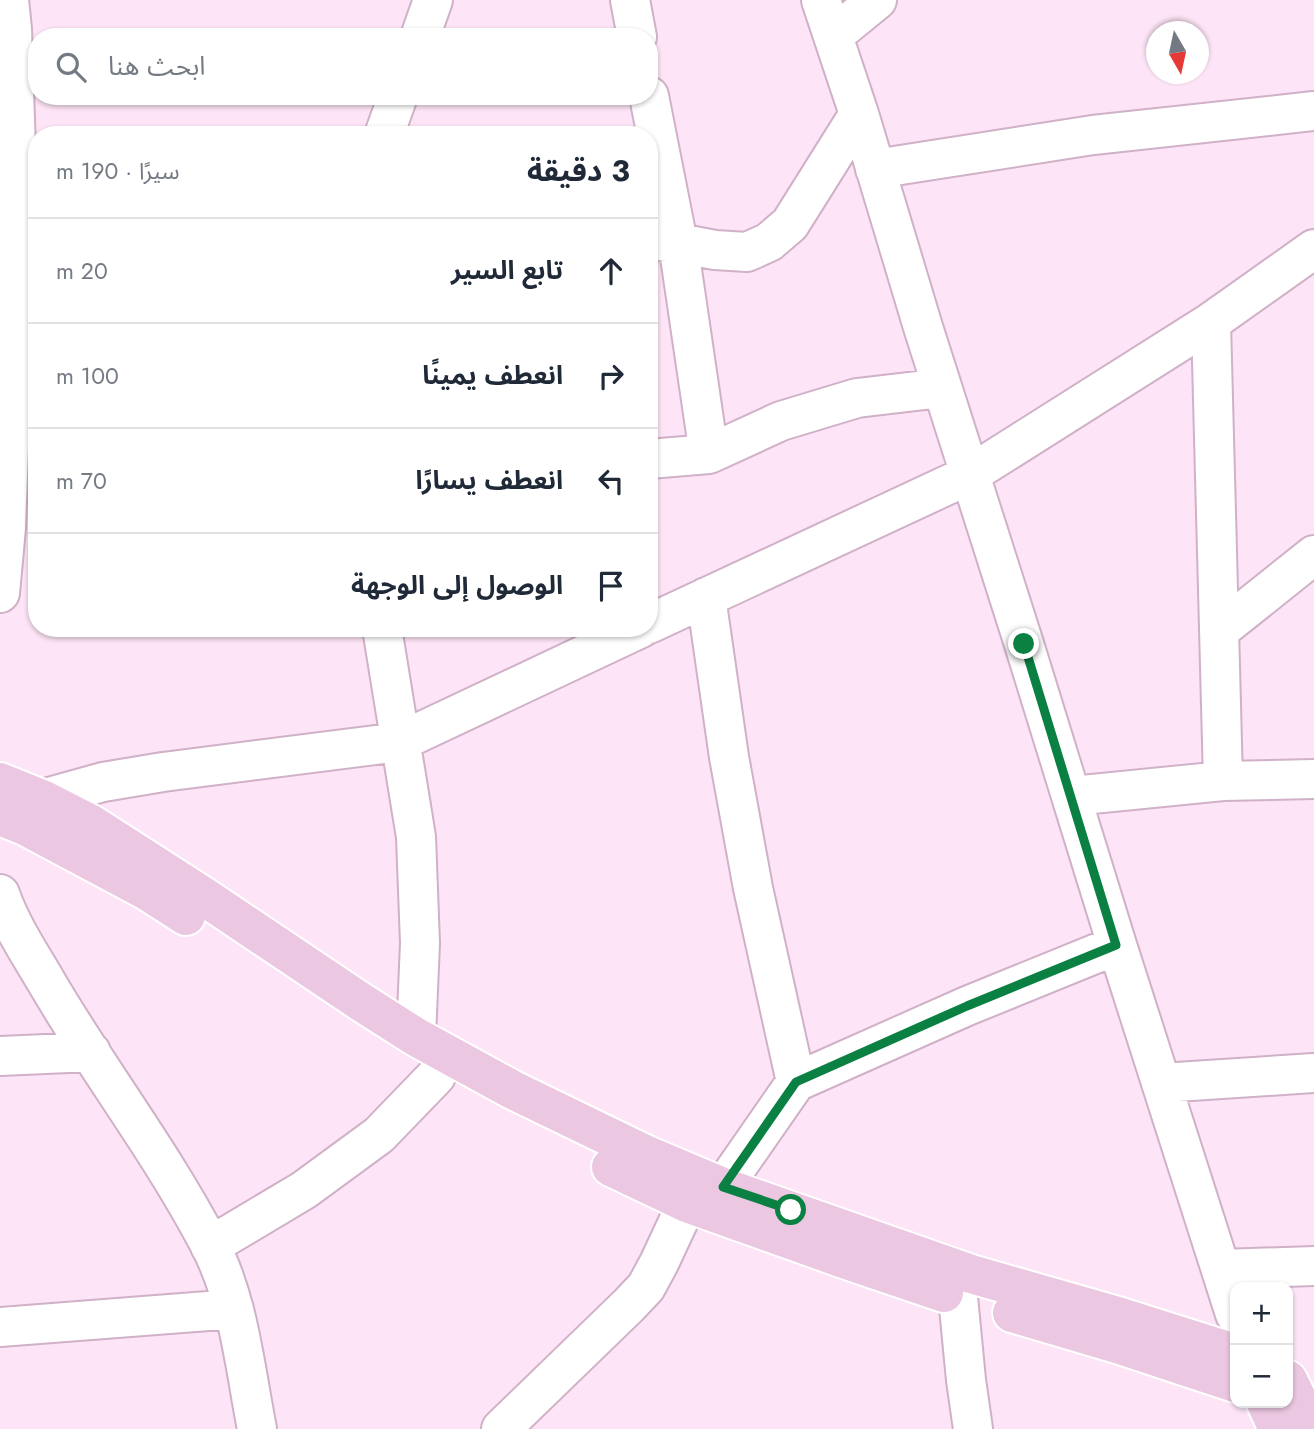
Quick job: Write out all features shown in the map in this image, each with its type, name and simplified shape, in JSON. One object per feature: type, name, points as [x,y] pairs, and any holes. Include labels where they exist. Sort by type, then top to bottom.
[{"type":"main road","points":[[0,782],[23,813],[348,1022],[436,1076],[581,1154],[687,1203],[841,1258],[1230,1381]]},
{"type":"main road","points":[[23,813],[91,824],[416,1037],[513,1090],[647,1155],[723,1187],[971,1274],[1230,1351]]},
{"type":"street","points":[[0,593],[14,527],[28,210],[9,0]]},
{"type":"street","points":[[423,28],[433,0]]},
{"type":"street","points":[[630,0],[635,28]]},
{"type":"street","points":[[821,0],[1072,796],[1116,945],[1230,1297]]},
{"type":"street","points":[[834,35],[877,0]]},
{"type":"street","points":[[387,126],[395,105]]},
{"type":"street","points":[[650,105],[652,126]]},
{"type":"street","points":[[875,169],[1093,135],[1314,111]]},
{"type":"street","points":[[664,242],[747,252],[769,242],[790,224],[859,114]]},
{"type":"street","points":[[658,184],[664,242],[709,454]]},
{"type":"street","points":[[658,620],[969,475],[1211,322],[1314,249]]},
{"type":"street","points":[[1211,322],[1223,781]]},
{"type":"street","points":[[658,459],[709,454],[781,421],[857,398],[942,387]]},
{"type":"street","points":[[1220,631],[1314,555]]},
{"type":"street","points":[[706,597],[729,757],[751,875],[796,1082]]},
{"type":"street","points":[[383,637],[416,837],[420,943],[416,1037]]},
{"type":"street","points":[[23,813],[103,782],[399,742],[622,637]]},
{"type":"street","points":[[1072,796],[1223,781],[1314,779]]},
{"type":"street","points":[[0,894],[6,913],[59,1003],[148,1138],[210,1246],[234,1309],[257,1429]]},
{"type":"street","points":[[723,1187],[796,1082],[967,1006],[1116,945]]},
{"type":"street","points":[[0,1056],[91,1052]]},
{"type":"street","points":[[1161,1083],[1314,1073]]},
{"type":"street","points":[[210,1246],[304,1190],[379,1135],[436,1076]]},
{"type":"street","points":[[521,1421],[646,1287],[687,1203]]},
{"type":"street","points":[[1222,1269],[1314,1266]]},
{"type":"street","points":[[958,1297],[973,1429]]},
{"type":"street","points":[[0,1327],[234,1309]]},
{"type":"route","points":[[791,1210],[723,1187],[796,1082],[967,1006],[1116,945],[1024,644]]}]
